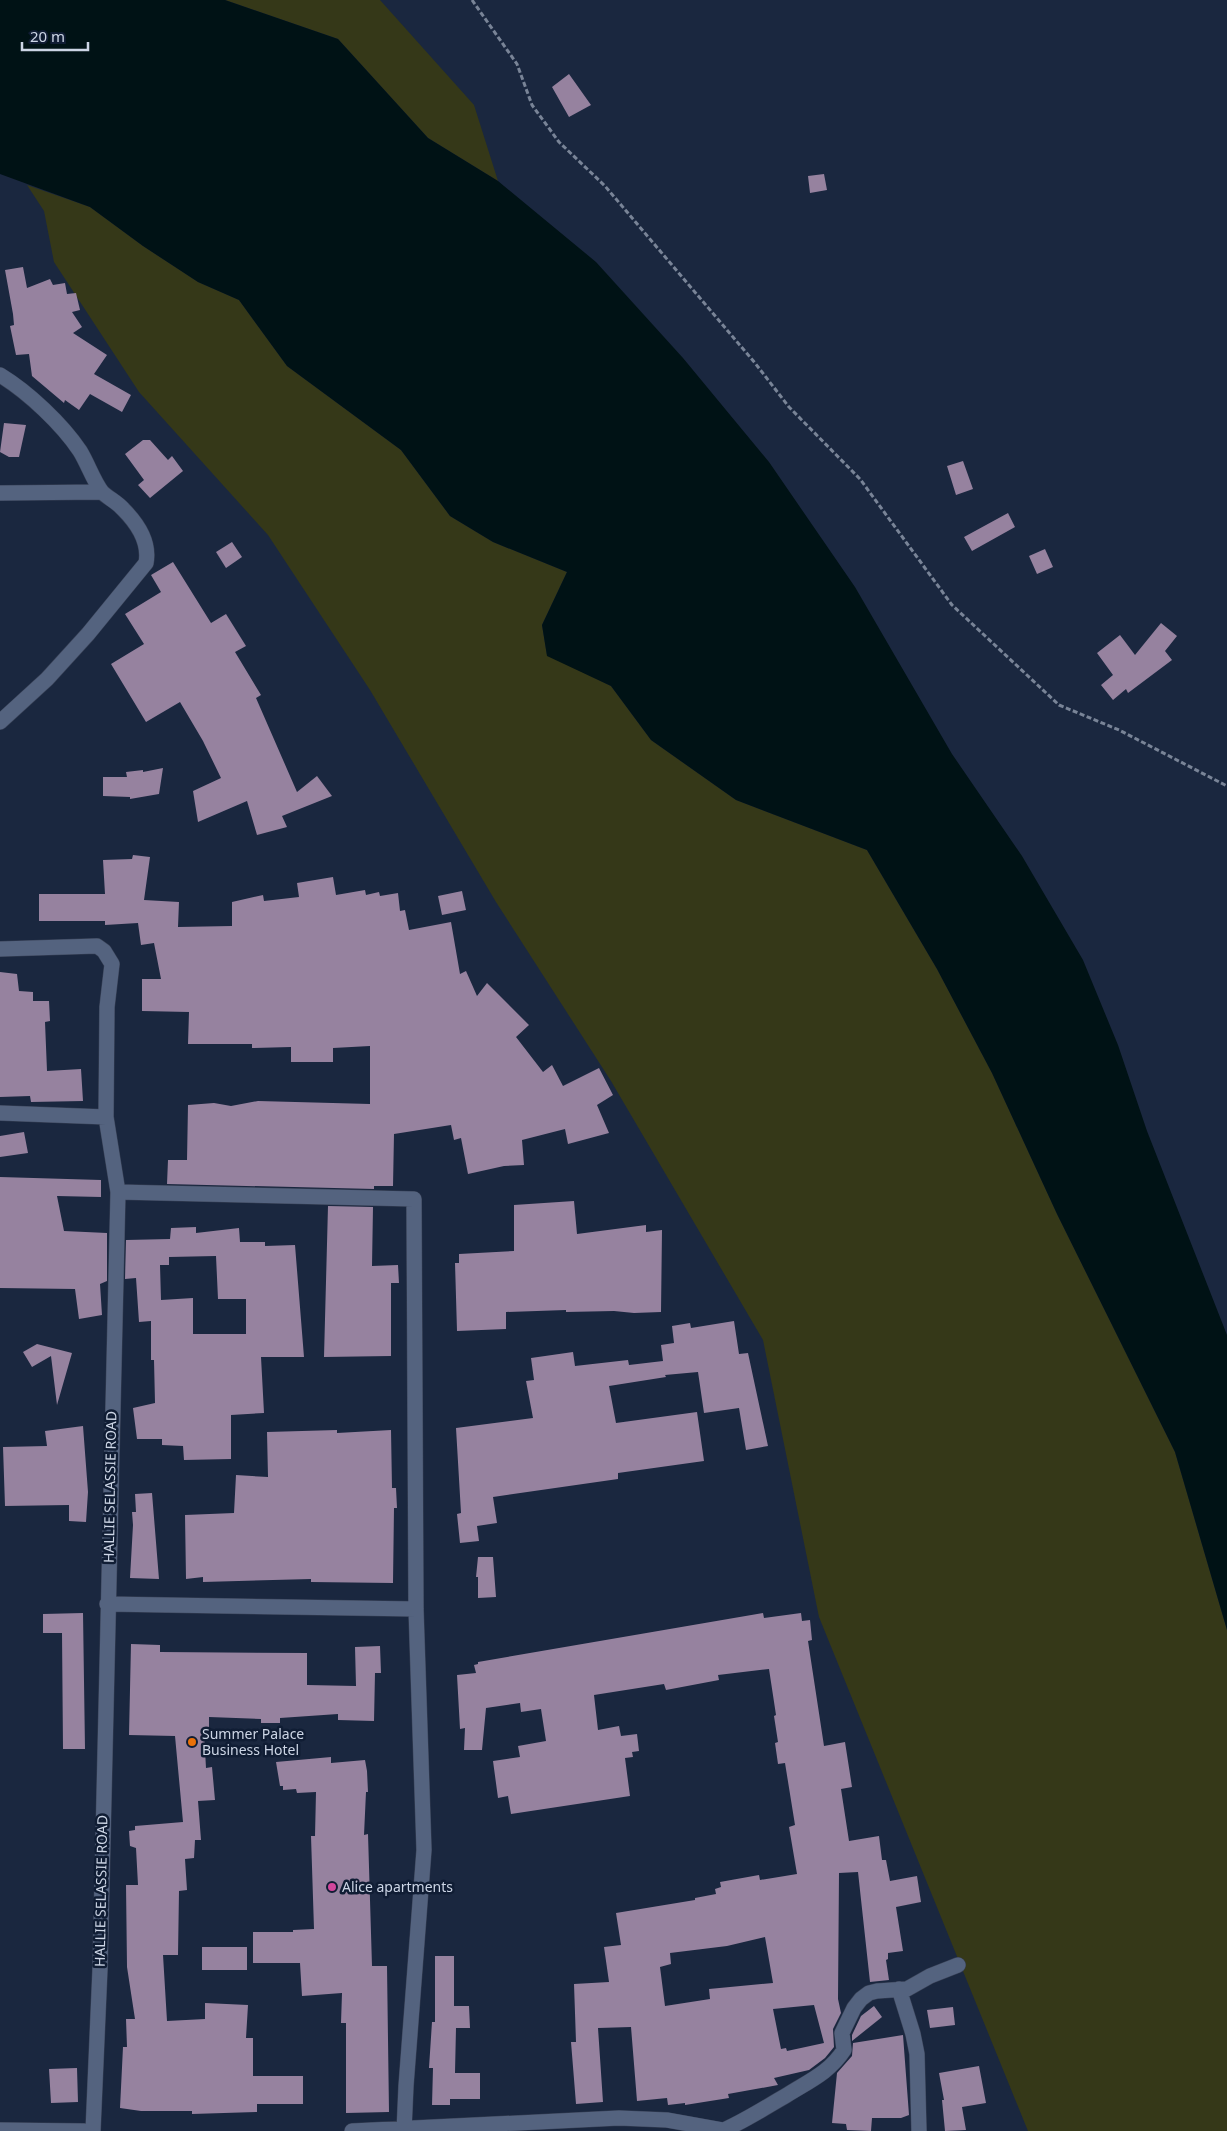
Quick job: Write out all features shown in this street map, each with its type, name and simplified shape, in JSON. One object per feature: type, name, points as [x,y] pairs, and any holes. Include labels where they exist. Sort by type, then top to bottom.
[{"type":"street","points":[[0,375],[21,388],[70,436],[102,492],[123,508],[142,534],[147,546],[146,563],[77,647],[47,679],[0,722]]},
{"type":"street","points":[[0,493],[102,492]]},
{"type":"street","name":"HALLIE SELASSIE ROAD","points":[[0,949],[97,946],[109,957],[112,971],[107,1007],[106,1117],[118,1192],[100,1969],[93,2131]]},
{"type":"street","points":[[0,1113],[106,1117]]},
{"type":"street","points":[[118,1192],[414,1198],[416,1609],[424,1850],[404,2130]]},
{"type":"street","points":[[107,1604],[416,1609]]},
{"type":"street","points":[[352,2131],[404,2130],[499,2123],[619,2118],[667,2120],[727,2130],[752,2118],[822,2074],[844,2050],[842,2033],[854,2008],[869,1993],[907,1989],[930,1976],[958,1965]]},
{"type":"street","points":[[899,1989],[914,2034],[917,2054],[919,2131]]},
{"type":"street","points":[[0,2130],[84,2131]]},
{"type":"path","points":[[472,0],[517,64],[532,105],[559,142],[605,186],[755,363],[789,407],[860,480],[952,605],[1059,705],[1119,730],[1227,786]]},
{"type":"green space","points":[[225,0],[380,0],[474,105],[498,181],[428,138],[338,39]]},
{"type":"green space","points":[[27,185],[90,207],[143,246],[198,282],[239,300],[287,366],[401,450],[450,516],[493,542],[567,572],[542,625],[547,655],[611,686],[651,740],[736,800],[867,850],[937,969],[992,1073],[1057,1214],[1175,1452],[1227,1630],[1227,2131],[1028,2131],[819,1617],[763,1340],[611,1081],[496,902],[370,690],[268,535],[139,392],[54,262],[44,211]]},
{"type":"shaded area","points":[[0,0],[225,0],[338,39],[428,138],[498,181],[596,262],[683,358],[769,462],[855,587],[952,754],[1022,856],[1083,960],[1118,1045],[1147,1131],[1227,1335],[1227,1630],[1175,1452],[1057,1214],[992,1073],[937,969],[867,850],[736,800],[651,740],[611,686],[547,656],[542,625],[567,572],[493,542],[450,516],[401,450],[287,366],[239,300],[198,282],[143,246],[90,207],[0,174]]},
{"type":"building","points":[[569,74],[591,105],[569,117],[552,87]]},
{"type":"building","points":[[824,174],[827,190],[810,193],[808,176]]},
{"type":"building","points":[[23,267],[27,288],[50,279],[53,285],[65,283],[67,294],[76,293],[80,310],[72,312],[82,327],[73,333],[107,355],[94,374],[131,395],[122,412],[90,394],[79,410],[65,400],[64,403],[32,376],[29,354],[16,355],[10,326],[14,325],[13,314],[5,270]]},
{"type":"building","points":[[4,423],[26,425],[19,457],[9,457],[0,452]]},
{"type":"building","points":[[143,440],[150,440],[168,460],[172,456],[183,471],[150,498],[138,485],[144,480],[125,454]]},
{"type":"building","points":[[963,461],[973,489],[956,495],[947,466]]},
{"type":"building","points":[[1008,513],[1015,527],[972,551],[964,537]]},
{"type":"building","points":[[232,542],[242,557],[226,568],[216,552]]},
{"type":"building","points":[[1045,549],[1053,567],[1037,574],[1029,556]]},
{"type":"building","points":[[173,562],[211,623],[226,614],[246,646],[235,652],[261,695],[256,698],[297,792],[317,776],[332,796],[282,816],[287,827],[257,835],[247,801],[198,822],[193,791],[221,778],[203,741],[180,702],[146,722],[111,664],[144,644],[125,614],[161,592],[151,575]]},
{"type":"building","points":[[1161,623],[1177,636],[1165,651],[1172,660],[1128,693],[1126,689],[1113,700],[1101,685],[1113,675],[1097,653],[1120,635],[1135,655]]},
{"type":"building","points":[[163,768],[159,794],[130,799],[130,797],[103,796],[103,777],[127,777],[126,772],[143,770],[143,772]]},
{"type":"building","points":[[133,855],[150,857],[144,900],[179,902],[178,927],[232,926],[232,902],[263,895],[264,901],[299,897],[297,883],[333,877],[336,895],[365,890],[366,895],[379,892],[380,896],[398,893],[400,911],[405,910],[409,930],[451,922],[460,974],[466,971],[477,996],[487,983],[529,1025],[516,1037],[543,1072],[552,1065],[563,1086],[599,1068],[613,1095],[597,1105],[609,1133],[568,1144],[565,1129],[522,1140],[524,1165],[504,1166],[468,1174],[461,1138],[454,1140],[451,1125],[394,1134],[393,1186],[374,1186],[374,1189],[167,1184],[168,1160],[187,1160],[188,1105],[214,1103],[231,1106],[258,1101],[370,1104],[370,1046],[333,1048],[333,1062],[291,1062],[291,1047],[252,1048],[252,1044],[188,1044],[189,1012],[142,1011],[142,979],[161,979],[154,943],[141,945],[138,923],[105,925],[105,921],[39,921],[39,894],[105,894],[103,860],[132,859]]},
{"type":"building","points":[[462,891],[466,910],[442,915],[438,896]]},
{"type":"building","points":[[0,972],[17,974],[19,991],[33,992],[33,1001],[49,1001],[50,1021],[45,1022],[47,1071],[81,1069],[83,1101],[31,1102],[30,1096],[0,1097]]},
{"type":"building","points":[[24,1132],[28,1153],[0,1157],[0,1136]]},
{"type":"building","points":[[0,1177],[101,1180],[101,1197],[57,1196],[64,1231],[107,1233],[107,1281],[100,1284],[102,1315],[79,1319],[75,1289],[0,1288]]},
{"type":"building","points":[[574,1201],[577,1234],[646,1225],[646,1232],[662,1230],[661,1312],[566,1312],[566,1310],[506,1312],[506,1329],[457,1331],[455,1263],[459,1263],[459,1254],[514,1251],[514,1205]]},
{"type":"building","points":[[328,1206],[373,1207],[372,1266],[398,1265],[399,1283],[391,1283],[391,1356],[324,1357]]},
{"type":"building","points":[[196,1227],[196,1233],[239,1228],[240,1242],[265,1242],[265,1246],[295,1245],[304,1357],[261,1357],[264,1413],[231,1415],[231,1459],[184,1460],[183,1446],[162,1445],[162,1439],[137,1439],[133,1408],[155,1403],[154,1360],[151,1360],[151,1321],[139,1322],[136,1278],[125,1279],[126,1240],[170,1239],[171,1228]],"holes":[[[216,1256],[218,1299],[246,1299],[246,1334],[193,1334],[193,1298],[161,1300],[160,1265],[169,1265],[169,1257]]]},
{"type":"building","points":[[734,1321],[739,1354],[748,1353],[768,1446],[746,1450],[739,1408],[704,1413],[698,1372],[665,1375],[666,1377],[609,1386],[616,1423],[697,1412],[704,1461],[618,1473],[618,1479],[493,1497],[497,1523],[477,1526],[479,1541],[460,1543],[457,1514],[461,1513],[456,1428],[533,1418],[526,1381],[534,1380],[531,1358],[573,1352],[575,1366],[628,1360],[629,1365],[663,1361],[661,1345],[674,1343],[672,1326],[690,1323],[691,1328]]},
{"type":"building","points":[[37,1344],[72,1353],[57,1405],[51,1356],[32,1367],[23,1352]]},
{"type":"building","points":[[83,1426],[88,1492],[86,1522],[69,1521],[69,1505],[5,1506],[3,1447],[47,1446],[45,1431]]},
{"type":"building","points":[[337,1430],[337,1433],[391,1430],[392,1488],[396,1488],[397,1508],[394,1508],[393,1583],[311,1582],[311,1579],[203,1582],[203,1577],[186,1579],[185,1515],[234,1513],[236,1475],[268,1477],[267,1432]]},
{"type":"building","points":[[152,1493],[159,1579],[130,1578],[132,1512],[136,1512],[135,1494]]},
{"type":"building","points":[[478,1557],[493,1557],[496,1597],[478,1598],[478,1577],[476,1577]]},
{"type":"building","points":[[83,1613],[85,1749],[63,1749],[62,1633],[43,1633],[43,1614]]},
{"type":"building","points":[[763,1613],[764,1618],[801,1613],[802,1621],[810,1620],[812,1640],[808,1641],[824,1746],[845,1742],[852,1787],[841,1789],[849,1841],[879,1836],[882,1860],[886,1860],[890,1881],[917,1876],[921,1902],[896,1907],[903,1951],[888,1953],[888,1959],[886,1960],[889,1980],[870,1982],[858,1872],[839,1873],[838,1999],[841,2013],[833,2029],[834,2047],[825,2058],[809,2070],[774,2078],[778,2085],[728,2094],[729,2098],[685,2105],[685,2103],[668,2105],[667,2098],[637,2101],[631,2027],[598,2028],[603,2102],[576,2104],[571,2042],[576,2042],[574,1984],[609,1982],[604,1947],[621,1945],[616,1913],[695,1900],[695,1898],[716,1894],[715,1889],[721,1887],[720,1882],[759,1875],[760,1880],[797,1874],[789,1827],[795,1825],[785,1763],[778,1764],[775,1743],[778,1742],[774,1716],[776,1715],[769,1669],[718,1675],[719,1680],[666,1690],[664,1684],[594,1695],[598,1730],[619,1726],[621,1736],[637,1734],[639,1751],[632,1752],[633,1757],[625,1758],[630,1796],[511,1814],[508,1796],[498,1798],[493,1761],[520,1757],[518,1746],[546,1741],[541,1709],[521,1712],[520,1703],[486,1708],[482,1750],[464,1750],[465,1728],[460,1729],[457,1675],[476,1673],[474,1665],[478,1664],[478,1662]],"holes":[[[765,1937],[773,1983],[709,1989],[710,1999],[665,2006],[660,1967],[671,1964],[670,1953],[727,1946]],[[814,2005],[824,2043],[787,2051],[786,2048],[781,2049],[773,2009]]]},
{"type":"building","points":[[131,1644],[160,1645],[160,1652],[307,1653],[307,1685],[356,1686],[355,1647],[380,1646],[381,1673],[375,1673],[374,1721],[338,1720],[338,1714],[280,1718],[280,1723],[261,1723],[261,1719],[209,1717],[209,1732],[204,1732],[206,1768],[212,1767],[215,1800],[198,1801],[201,1840],[195,1840],[194,1858],[185,1859],[187,1890],[179,1891],[178,1955],[163,1955],[167,2021],[205,2019],[205,2003],[248,2005],[246,2038],[253,2038],[253,2076],[303,2076],[303,2104],[257,2104],[257,2112],[192,2114],[192,2111],[141,2111],[120,2108],[123,2047],[127,2047],[126,2019],[135,2019],[127,1967],[126,1885],[138,1885],[136,1848],[130,1846],[129,1831],[135,1830],[135,1826],[183,1822],[175,1736],[129,1735]]},
{"type":"building","points":[[331,1757],[331,1763],[365,1760],[367,1771],[368,1792],[366,1792],[364,1835],[368,1834],[372,1966],[387,1966],[389,2112],[346,2113],[346,2023],[341,2023],[342,1993],[302,1996],[300,1963],[253,1963],[253,1932],[293,1932],[293,1930],[314,1929],[311,1836],[315,1836],[316,1792],[297,1793],[296,1789],[283,1790],[283,1786],[280,1786],[276,1762]]},
{"type":"building","points":[[202,1947],[247,1947],[247,1970],[202,1970]]},
{"type":"building","points":[[435,1956],[454,1956],[454,2006],[469,2006],[470,2028],[456,2028],[455,2073],[480,2073],[480,2099],[450,2099],[450,2105],[432,2105],[433,2068],[429,2068],[432,2022],[435,2022]]},
{"type":"building","points":[[874,2006],[882,2017],[852,2041],[852,2035],[861,2016]]},
{"type":"building","points":[[953,2007],[955,2025],[930,2028],[927,2010]]},
{"type":"building","points":[[903,2035],[909,2115],[901,2118],[872,2118],[871,2131],[847,2130],[846,2124],[832,2123],[837,2073],[852,2056],[853,2043]]},
{"type":"building","points":[[979,2066],[986,2103],[962,2107],[966,2130],[945,2131],[942,2100],[944,2100],[939,2073]]},
{"type":"building","points":[[77,2068],[78,2102],[51,2103],[49,2069]]},
{"type":"place","name":"Summer Palace Business Hotel","points":[[192,1742]]},
{"type":"place","name":"Alice apartments","points":[[332,1887]]}]
